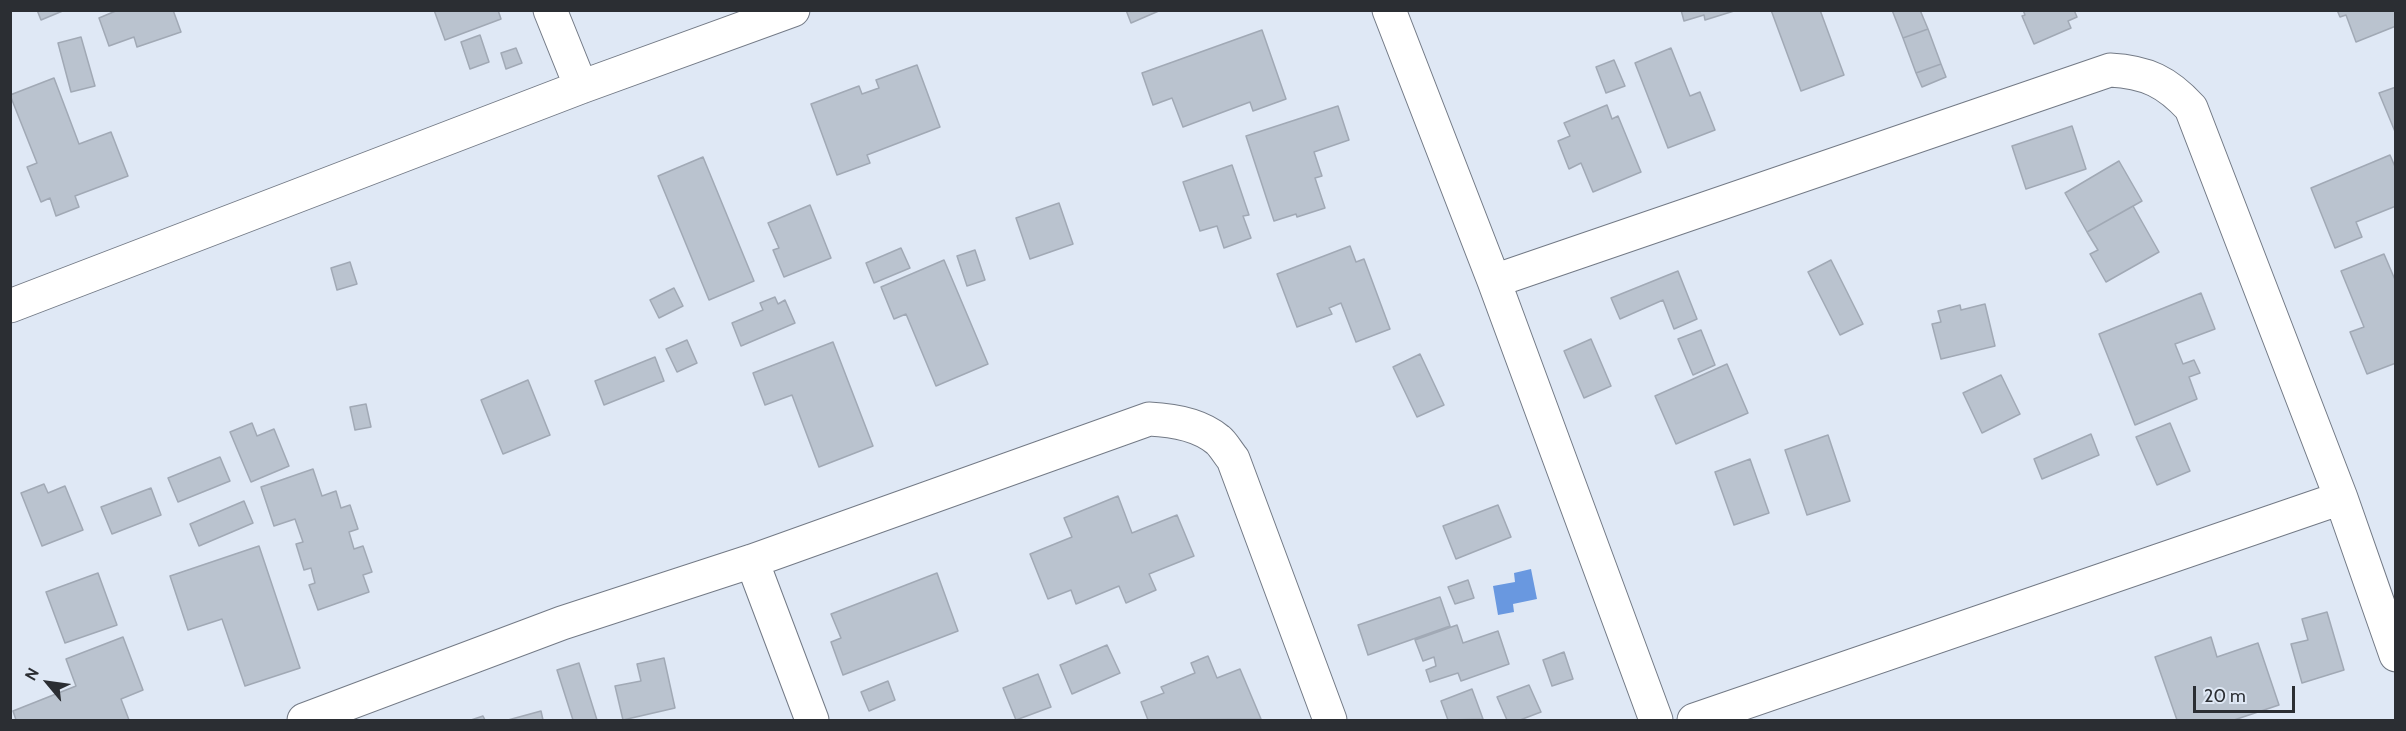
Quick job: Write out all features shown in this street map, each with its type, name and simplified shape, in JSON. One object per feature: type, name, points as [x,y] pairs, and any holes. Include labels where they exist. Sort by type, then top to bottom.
[{"type":"street","points":[[549,10],[581,87]]},
{"type":"street","points":[[10,306],[581,87],[793,10]]},
{"type":"street","points":[[1389,10],[1494,281],[1656,720]]},
{"type":"street","points":[[1494,281],[2110,70],[2132,71],[2174,89],[2191,108],[2341,498],[2396,655]]},
{"type":"street","points":[[304,720],[342,713],[562,623],[752,561],[1149,419],[1174,420],[1197,428],[1218,440],[1233,459],[1330,720]]},
{"type":"street","points":[[1694,720],[2341,498]]},
{"type":"street","points":[[752,561],[812,720]]},
{"type":"water","points":[[1531,569],[1537,599],[1513,604],[1514,612],[1498,615],[1493,586],[1515,582],[1514,573]]},
{"type":"building","points":[[37,10],[65,10],[41,20]]},
{"type":"building","points":[[118,10],[173,10],[181,32],[137,47],[134,37],[109,46],[99,18]]},
{"type":"building","points":[[434,10],[498,10],[501,19],[445,40]]},
{"type":"building","points":[[1126,10],[1161,10],[1131,23]]},
{"type":"building","points":[[1681,10],[1734,11],[1705,20],[1704,15],[1684,21]]},
{"type":"building","points":[[1771,10],[1820,10],[1844,75],[1801,91]]},
{"type":"building","points":[[1892,10],[1920,10],[1928,29],[1903,38]]},
{"type":"building","points":[[2023,10],[2074,10],[2077,17],[2068,21],[2071,28],[2034,44],[2022,16],[2025,15]]},
{"type":"building","points":[[2337,10],[2396,10],[2396,26],[2356,42],[2346,15],[2340,17]]},
{"type":"building","points":[[1928,29],[1941,64],[1916,73],[1903,38]]},
{"type":"building","points":[[1262,30],[1286,99],[1253,111],[1250,102],[1183,127],[1172,98],[1153,105],[1142,73]]},
{"type":"building","points":[[480,35],[489,62],[470,69],[461,42]]},
{"type":"building","points":[[81,37],[95,86],[71,92],[58,43]]},
{"type":"building","points":[[516,48],[522,63],[506,69],[501,53]]},
{"type":"building","points":[[1671,48],[1690,96],[1700,92],[1715,130],[1668,148],[1635,63]]},
{"type":"building","points":[[1614,60],[1625,86],[1606,93],[1596,67]]},
{"type":"building","points":[[1941,64],[1946,77],[1922,87],[1916,73]]},
{"type":"building","points":[[917,65],[940,127],[867,155],[870,163],[837,175],[811,104],[859,86],[862,94],[879,88],[876,80]]},
{"type":"building","points":[[54,78],[79,144],[111,132],[128,176],[75,196],[79,207],[56,216],[50,198],[41,202],[27,167],[37,163],[10,95]]},
{"type":"building","points":[[2396,87],[2396,134],[2379,93]]},
{"type":"building","points":[[1607,105],[1612,119],[1618,116],[1641,172],[1593,192],[1581,163],[1569,169],[1558,141],[1570,136],[1564,123]]},
{"type":"building","points":[[1338,106],[1349,140],[1314,152],[1322,176],[1315,178],[1325,208],[1297,217],[1296,214],[1274,221],[1246,136]]},
{"type":"building","points":[[2072,126],[2086,169],[2026,189],[2012,146]]},
{"type":"building","points":[[2390,155],[2396,169],[2396,206],[2356,222],[2362,237],[2335,248],[2311,188]]},
{"type":"building","points":[[703,157],[754,281],[709,300],[658,176]]},
{"type":"building","points":[[2119,161],[2142,201],[2087,232],[2065,193]]},
{"type":"building","points":[[1232,165],[1249,215],[1243,216],[1251,238],[1224,248],[1217,226],[1200,231],[1183,182]]},
{"type":"building","points":[[1059,203],[1073,244],[1030,259],[1016,218]]},
{"type":"building","points":[[810,205],[831,258],[784,277],[773,250],[779,248],[768,223]]},
{"type":"building","points":[[2133,206],[2159,252],[2106,282],[2090,254],[2098,250],[2087,232]]},
{"type":"building","points":[[1350,246],[1356,262],[1364,259],[1390,329],[1356,342],[1341,303],[1329,308],[1332,314],[1297,327],[1277,274]]},
{"type":"building","points":[[901,248],[910,268],[874,283],[866,263]]},
{"type":"building","points":[[975,250],[985,280],[967,286],[957,256]]},
{"type":"building","points":[[2384,254],[2396,282],[2396,363],[2367,374],[2350,332],[2364,327],[2341,271]]},
{"type":"building","points":[[944,260],[988,364],[936,386],[906,314],[894,319],[881,287]]},
{"type":"building","points":[[1831,260],[1863,324],[1840,335],[1808,272]]},
{"type":"building","points":[[350,262],[357,284],[337,290],[331,268]]},
{"type":"building","points":[[1678,271],[1697,319],[1674,329],[1663,300],[1620,319],[1611,298]]},
{"type":"building","points":[[674,288],[683,306],[659,318],[650,300]]},
{"type":"building","points":[[2201,293],[2215,329],[2175,344],[2183,364],[2194,360],[2200,373],[2189,377],[2197,399],[2135,425],[2099,334]]},
{"type":"building","points":[[775,297],[778,304],[785,300],[795,323],[741,346],[732,323],[763,310],[760,303]]},
{"type":"building","points":[[1985,304],[1995,346],[1941,359],[1932,324],[1941,322],[1938,311],[1960,305],[1961,310]]},
{"type":"building","points":[[1701,330],[1715,365],[1693,375],[1678,339]]},
{"type":"building","points":[[1591,339],[1611,386],[1584,398],[1564,351]]},
{"type":"building","points":[[687,340],[697,363],[677,372],[666,349]]},
{"type":"building","points":[[833,342],[873,446],[819,467],[792,395],[765,405],[753,373]]},
{"type":"building","points":[[1420,354],[1444,405],[1417,417],[1393,367]]},
{"type":"building","points":[[655,357],[664,381],[604,405],[595,381]]},
{"type":"building","points":[[1727,364],[1748,413],[1676,444],[1655,396]]},
{"type":"building","points":[[2001,375],[2020,414],[1982,433],[1963,393]]},
{"type":"building","points":[[528,380],[550,435],[503,454],[481,400]]},
{"type":"building","points":[[366,404],[371,427],[355,430],[350,407]]},
{"type":"building","points":[[252,423],[257,436],[274,429],[289,466],[251,482],[230,432]]},
{"type":"building","points":[[2170,423],[2190,471],[2157,485],[2136,437]]},
{"type":"building","points":[[2091,434],[2099,455],[2042,479],[2034,459]]},
{"type":"building","points":[[1828,435],[1850,501],[1807,515],[1785,450]]},
{"type":"building","points":[[220,457],[230,481],[178,502],[168,478]]},
{"type":"building","points":[[1750,459],[1769,513],[1734,525],[1715,472]]},
{"type":"building","points":[[313,469],[322,496],[336,491],[341,508],[350,505],[358,529],[349,532],[354,549],[363,546],[372,572],[363,575],[369,592],[318,610],[309,585],[315,583],[311,568],[304,570],[296,544],[303,542],[295,519],[274,526],[261,487]]},
{"type":"building","points":[[44,484],[48,493],[65,486],[83,530],[42,546],[21,493]]},
{"type":"building","points":[[151,488],[161,515],[112,534],[101,507]]},
{"type":"building","points":[[1118,496],[1132,533],[1177,515],[1194,556],[1149,574],[1156,590],[1126,603],[1119,586],[1076,604],[1071,590],[1048,599],[1030,554],[1072,537],[1064,518]]},
{"type":"building","points":[[244,501],[253,523],[199,546],[190,524]]},
{"type":"building","points":[[1498,505],[1511,537],[1456,559],[1443,526]]},
{"type":"building","points":[[259,546],[300,668],[245,686],[222,619],[188,630],[170,576]]},
{"type":"building","points":[[98,573],[117,625],[65,643],[46,592]]},
{"type":"building","points":[[937,573],[958,631],[843,675],[831,642],[841,638],[831,614]]},
{"type":"building","points":[[1468,580],[1474,598],[1455,604],[1448,587]]},
{"type":"building","points":[[1440,597],[1450,626],[1368,655],[1358,625]]},
{"type":"building","points":[[2327,612],[2344,670],[2302,683],[2291,644],[2308,640],[2302,619]]},
{"type":"building","points":[[1457,625],[1463,643],[1498,631],[1509,664],[1461,681],[1458,673],[1430,682],[1426,670],[1436,666],[1434,657],[1423,661],[1415,640]]},
{"type":"building","points":[[123,637],[143,690],[121,699],[129,720],[16,720],[13,711],[76,686],[66,659]]},
{"type":"building","points":[[2211,637],[2217,657],[2258,643],[2279,705],[2234,720],[2177,720],[2155,657]]},
{"type":"building","points":[[1107,645],[1120,673],[1072,694],[1060,665]]},
{"type":"building","points":[[1564,652],[1573,679],[1552,686],[1543,660]]},
{"type":"building","points":[[1208,656],[1217,678],[1240,669],[1261,719],[1148,720],[1141,702],[1164,693],[1161,687],[1195,673],[1191,663]]},
{"type":"building","points":[[664,658],[675,708],[623,720],[615,686],[641,681],[637,664]]},
{"type":"building","points":[[579,663],[597,720],[573,720],[557,670]]},
{"type":"building","points":[[1038,674],[1051,707],[1016,720],[1003,688]]},
{"type":"building","points":[[888,681],[895,700],[869,711],[861,692]]},
{"type":"building","points":[[1529,685],[1541,712],[1520,720],[1507,720],[1497,697]]},
{"type":"building","points":[[1472,689],[1483,719],[1448,720],[1441,701]]},
{"type":"building","points":[[541,711],[543,720],[508,720]]},
{"type":"building","points":[[483,716],[485,720],[471,720]]}]
